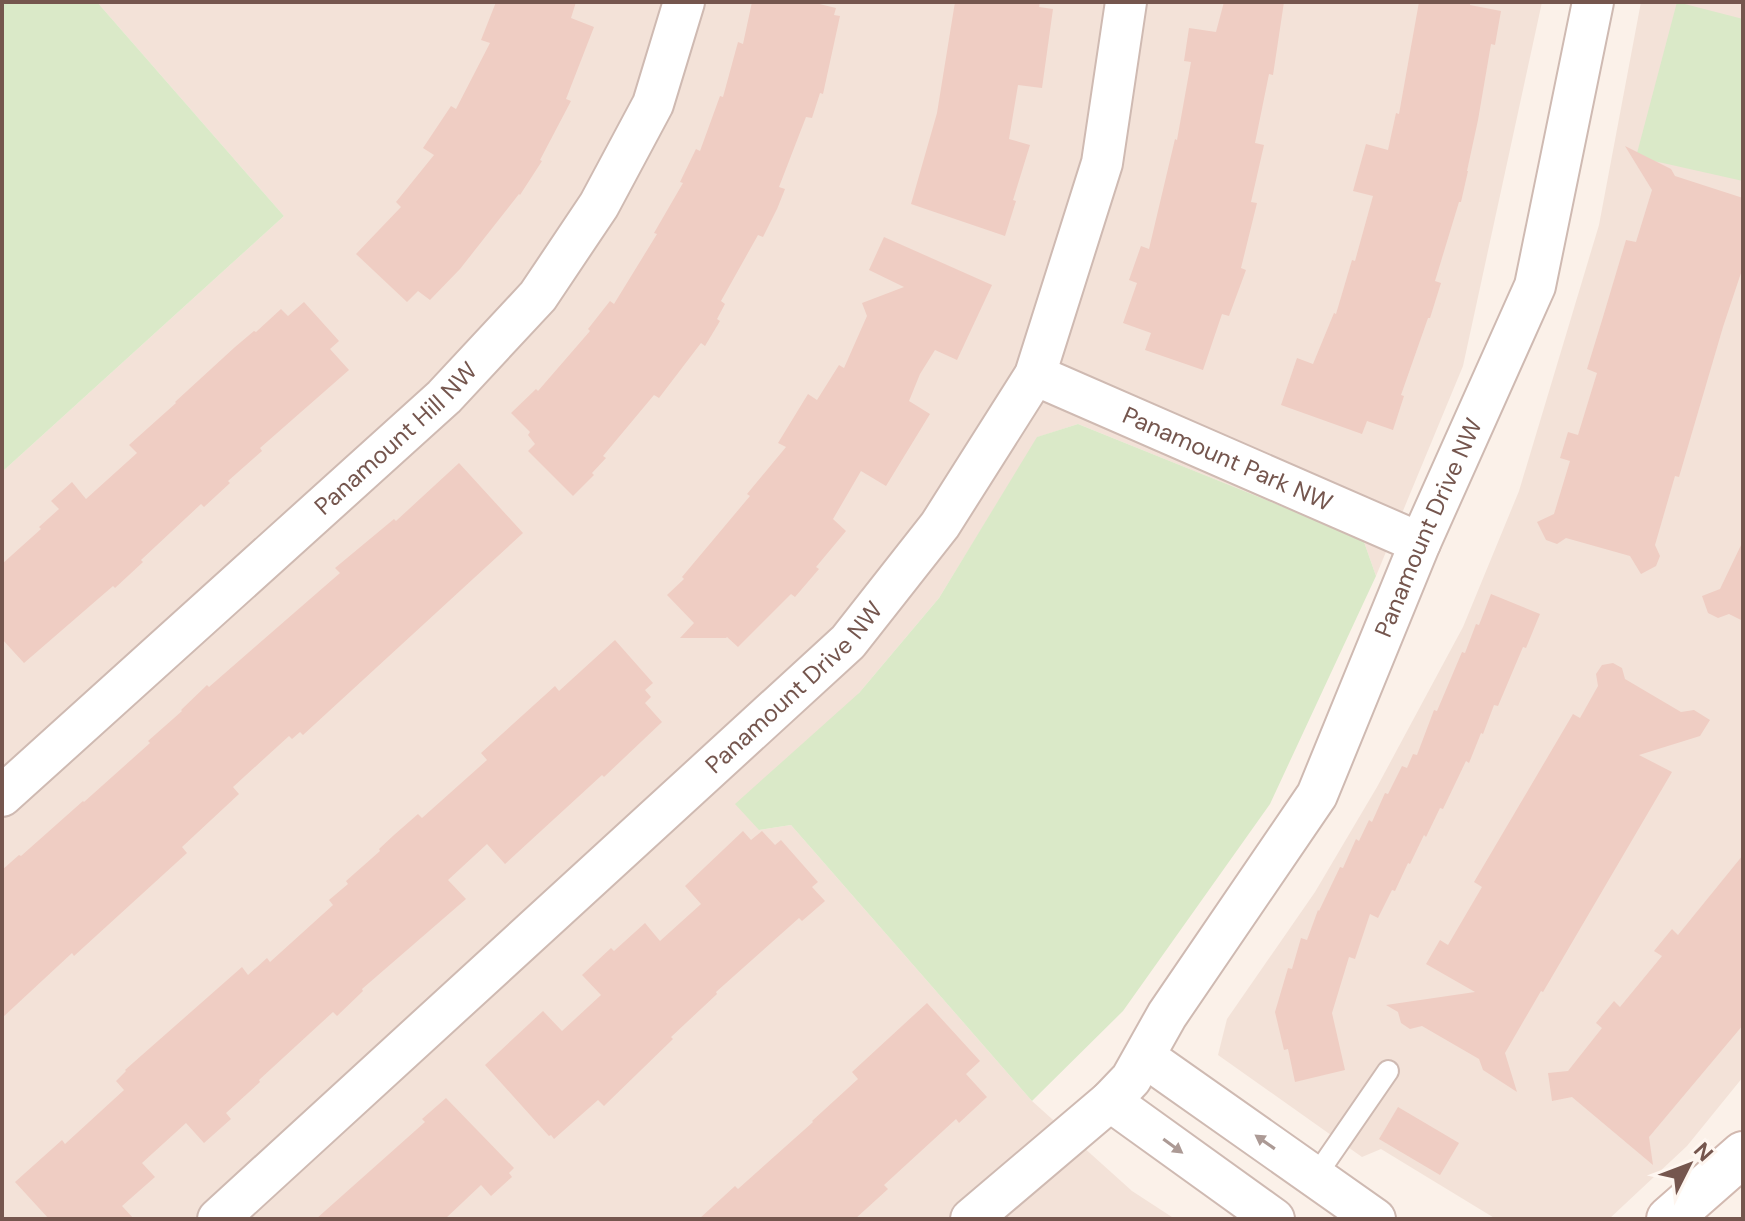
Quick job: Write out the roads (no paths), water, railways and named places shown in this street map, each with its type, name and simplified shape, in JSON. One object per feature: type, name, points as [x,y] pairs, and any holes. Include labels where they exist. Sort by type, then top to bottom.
[{"type":"main road","points":[[1669,1219],[1743,1154]]},
{"type":"main road","points":[[1709,1219],[1743,1175]]},
{"type":"street","name":"Panamount Hill NW","points":[[2,796],[444,397],[538,296],[599,205],[653,104],[684,2]]},
{"type":"street","name":"Panamount Drive NW","points":[[218,1219],[848,642],[940,525],[1035,375],[1102,163],[1126,2]]},
{"type":"street","name":"Panamount Drive NW","points":[[971,1219],[1110,1101],[1131,1079],[1167,1015],[1317,795],[1420,543],[1535,286],[1593,2]]},
{"type":"street","name":"Panamount Park NW","points":[[1035,375],[1420,543]]},
{"type":"street","points":[[1145,1057],[1375,1219]]},
{"type":"street","points":[[1110,1101],[1274,1219]]},
{"type":"lane","points":[[1315,1177],[1388,1071]]}]
